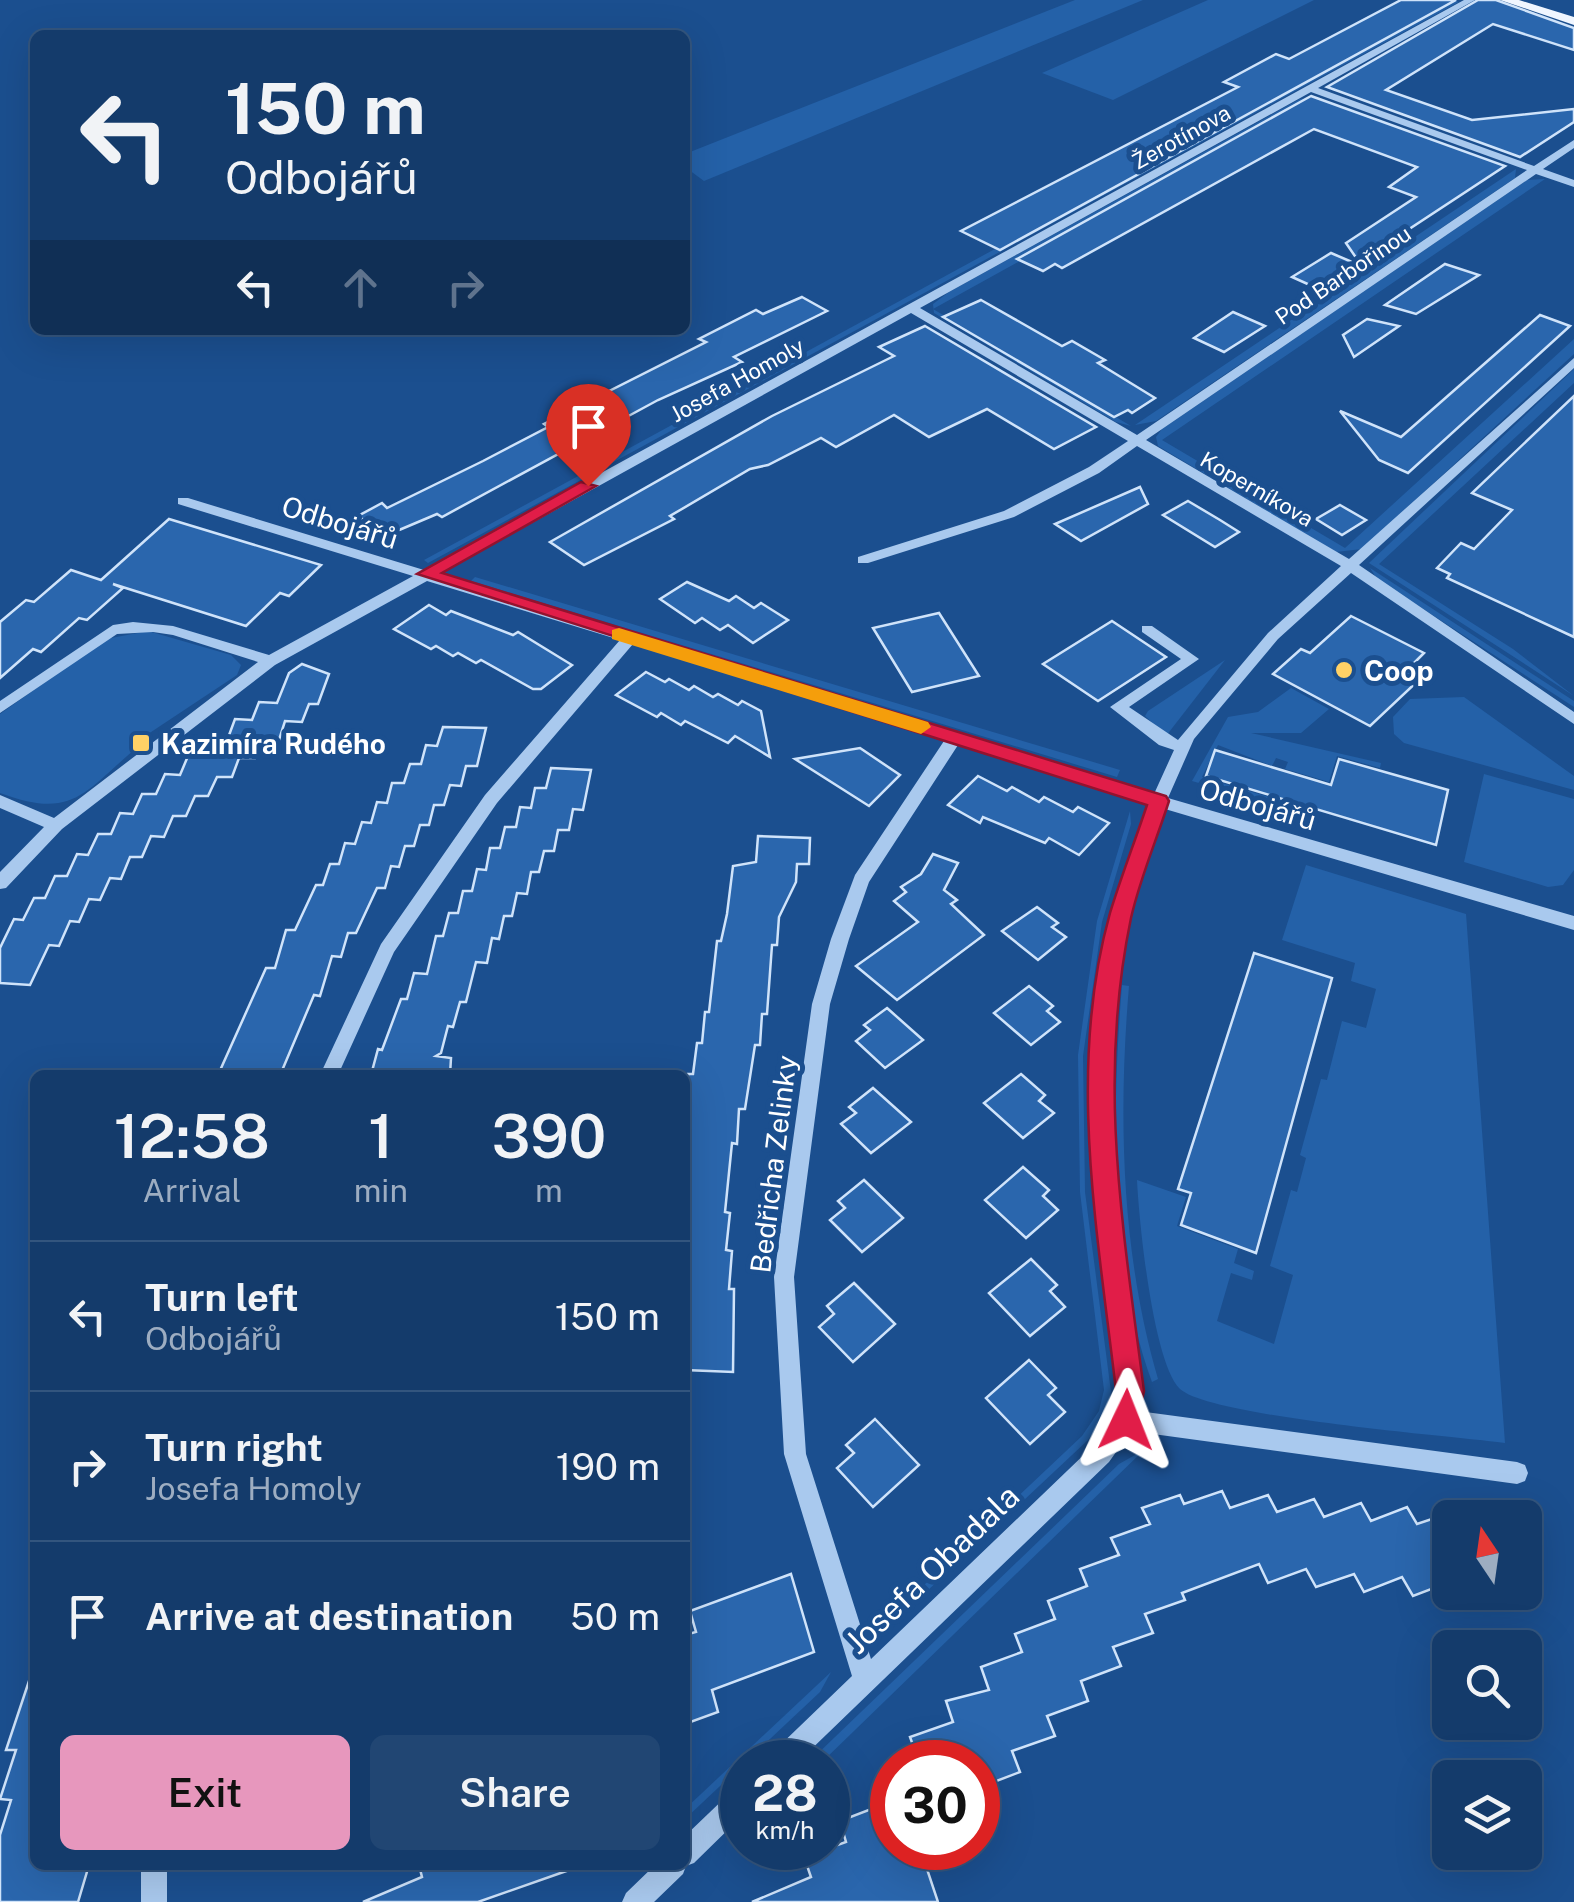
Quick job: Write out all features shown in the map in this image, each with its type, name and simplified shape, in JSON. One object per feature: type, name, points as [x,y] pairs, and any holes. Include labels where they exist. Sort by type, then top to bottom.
[{"type":"main road","points":[[1506,0],[1574,21]]},
{"type":"street","name":"Žerotínova","points":[[910,308],[1471,0]]},
{"type":"street","points":[[1311,88],[1574,184]]},
{"type":"street","name":"Pod Barbořinou","points":[[863,560],[1009,514],[1094,470],[1574,143]]},
{"type":"street","name":"Koperníkova","points":[[910,308],[1352,568],[1574,719]]},
{"type":"street","name":"Josefa Homoly","points":[[426,574],[910,308]]},
{"type":"street","points":[[1516,1473],[1126,1420],[1128,1374],[1100,1143],[1102,1028],[1120,916],[1159,801],[1185,742],[1273,636],[1574,362]]},
{"type":"street","name":"Odbojářů","points":[[183,501],[1159,801],[1574,923]]},
{"type":"street","points":[[0,882],[56,825],[270,661],[426,574]]},
{"type":"street","points":[[0,708],[112,630],[134,626],[157,625],[270,661]]},
{"type":"street","points":[[1147,630],[1192,659],[1118,707],[1165,741],[1185,742]]},
{"type":"street","points":[[331,1070],[387,949],[491,798],[630,638]]},
{"type":"street","name":"Bedřicha Zelinky","points":[[866,1681],[795,1454],[784,1277],[822,1004],[840,939],[861,880],[955,738]]},
{"type":"street","points":[[0,801],[56,825]]},
{"type":"street","name":"Josefa Obadala","points":[[804,1740],[1102,1454],[1126,1420]]},
{"type":"street","points":[[690,1849],[720,1821]]},
{"type":"street","points":[[154,1870],[154,1902]]},
{"type":"street","points":[[635,1902],[669,1870]]},
{"type":"shaded area","points":[[1075,0],[1143,0],[704,181],[690,171],[690,152]]},
{"type":"shaded area","points":[[1208,0],[1314,0],[1113,100],[1042,73]]},
{"type":"shaded area","points":[[1452,0],[1459,2],[428,563],[424,560]]},
{"type":"shaded area","points":[[1317,97],[934,309],[933,304],[949,292],[1300,99]]},
{"type":"shaded area","points":[[1516,169],[1515,178],[1156,421],[1135,425]]},
{"type":"shaded area","points":[[1545,179],[1162,440],[1345,548],[1574,339],[1574,354],[1362,549],[1336,552],[1158,446],[1156,437],[1162,429],[1527,180]]},
{"type":"shaded area","points":[[934,309],[1131,426],[1116,422],[934,313]]},
{"type":"shaded area","points":[[1574,369],[1574,383],[1379,564],[1513,649],[1574,696],[1369,563]]},
{"type":"shaded area","points":[[1370,568],[1574,701],[1574,707],[1377,579]]},
{"type":"shaded area","points":[[475,577],[1120,770],[1117,777],[471,581]]},
{"type":"shaded area","points":[[148,631],[231,655],[241,665],[237,675],[136,742],[140,745],[77,797],[46,804],[0,793],[0,714],[106,639]]},
{"type":"shaded area","points":[[1225,660],[1166,736],[1145,716],[1148,711]]},
{"type":"shaded area","points":[[1291,688],[1329,709],[1301,733],[1251,733],[1381,763],[1380,768],[1337,756],[1329,782],[1285,769],[1288,762],[1276,758],[1272,766],[1218,745],[1202,777],[1299,806],[1297,812],[1192,781],[1228,717],[1258,712]]},
{"type":"shaded area","points":[[1464,697],[1574,776],[1574,790],[1404,743],[1394,734],[1393,717],[1410,699]]},
{"type":"shaded area","points":[[1484,774],[1574,799],[1574,870],[1563,885],[1548,887],[1464,862]]},
{"type":"shaded area","points":[[1130,811],[1131,824],[1102,922],[1083,1056],[1085,1192],[1111,1392],[1105,1414],[1088,1440],[910,1607],[888,1619],[1082,1436],[1099,1411],[1104,1390],[1080,1192],[1078,1055],[1097,921]]},
{"type":"shaded area","points":[[1306,865],[1466,914],[1505,1443],[1282,1417],[1201,1399],[1180,1389],[1162,1351],[1149,1290],[1137,1180],[1186,1197],[1177,1226],[1238,1249],[1234,1263],[1254,1271],[1252,1280],[1231,1273],[1217,1321],[1274,1344],[1293,1275],[1270,1266],[1291,1190],[1297,1192],[1306,1158],[1300,1155],[1321,1079],[1327,1080],[1342,1021],[1366,1028],[1376,989],[1351,981],[1355,963],[1282,940]]},
{"type":"shaded area","points":[[1122,985],[1129,986],[1124,1084],[1125,1184],[1136,1282],[1158,1379],[1152,1382],[1128,1288],[1117,1185],[1116,1082]]},
{"type":"shaded area","points":[[1144,1450],[845,1740],[832,1740],[1119,1464]]},
{"type":"shaded area","points":[[831,1672],[820,1692],[769,1740],[759,1740]]},
{"type":"shaded area","points":[[720,1776],[720,1786],[690,1814],[690,1804]]},
{"type":"building","points":[[1401,0],[1456,0],[1000,250],[961,231],[1238,87],[1224,82],[1276,54],[1289,59]]},
{"type":"building","points":[[1478,0],[1496,0],[1574,28],[1574,50],[1493,24],[1386,90],[1472,120],[1574,109],[1574,122],[1520,157],[1327,87]]},
{"type":"building","points":[[1311,96],[1505,166],[1359,262],[1346,243],[1416,197],[1389,187],[1417,167],[1314,129],[1062,268],[1055,264],[1043,271],[1017,259]]},
{"type":"building","points":[[1331,253],[1357,264],[1321,290],[1292,277]]},
{"type":"building","points":[[1445,264],[1479,275],[1416,314],[1385,305]]},
{"type":"building","points":[[802,297],[827,311],[734,357],[742,362],[658,400],[442,517],[437,514],[385,536],[358,516],[382,503],[387,508],[483,461],[548,427],[544,424],[706,342],[699,339],[756,310],[763,314]]},
{"type":"building","points":[[981,300],[1062,346],[1072,341],[1105,360],[1098,363],[1155,398],[1132,413],[1128,410],[1114,417],[943,317]]},
{"type":"building","points":[[1233,312],[1265,326],[1224,352],[1194,338]]},
{"type":"building","points":[[1540,315],[1570,326],[1408,473],[1379,460],[1340,411],[1401,437]]},
{"type":"building","points":[[1367,319],[1399,326],[1354,357],[1343,335]]},
{"type":"building","points":[[925,326],[1096,427],[1054,449],[987,409],[929,437],[894,415],[836,447],[821,438],[768,465],[750,469],[670,516],[674,519],[584,565],[550,542],[772,416],[894,356],[879,347]]},
{"type":"building","points":[[1574,396],[1574,637],[1447,578],[1450,574],[1437,568],[1461,543],[1474,549],[1512,510],[1472,493]]},
{"type":"building","points":[[1140,487],[1148,504],[1081,541],[1055,524]]},
{"type":"building","points":[[1188,501],[1239,532],[1215,547],[1163,515]]},
{"type":"building","points":[[1340,505],[1366,520],[1342,535],[1316,519]]},
{"type":"building","points":[[169,519],[321,565],[289,596],[280,593],[246,626],[113,584],[123,588],[87,620],[79,618],[41,652],[33,649],[0,678],[0,622],[26,600],[34,602],[71,570],[101,580]]},
{"type":"building","points":[[687,582],[729,601],[736,596],[754,608],[761,603],[788,620],[753,643],[728,625],[720,630],[702,618],[695,623],[660,599]]},
{"type":"building","points":[[429,605],[446,615],[451,611],[513,635],[518,632],[572,665],[541,689],[533,689],[481,660],[476,663],[458,653],[453,656],[436,646],[431,649],[394,629]]},
{"type":"building","points":[[939,613],[979,676],[912,692],[873,628]]},
{"type":"building","name":"Coop","points":[[1351,616],[1424,653],[1408,669],[1422,677],[1370,726],[1273,674],[1301,649],[1310,653]]},
{"type":"building","points":[[1112,621],[1166,657],[1098,701],[1043,664]]},
{"type":"building","points":[[302,664],[329,674],[318,704],[309,704],[302,722],[285,721],[279,740],[262,739],[255,758],[239,758],[232,777],[217,777],[208,796],[195,796],[186,816],[173,816],[164,837],[151,836],[142,857],[130,857],[121,879],[110,878],[100,900],[89,899],[79,922],[70,921],[59,946],[49,945],[30,985],[0,983],[0,948],[14,919],[23,920],[34,898],[45,898],[55,876],[67,876],[77,854],[88,855],[98,834],[111,834],[120,813],[133,814],[142,794],[156,794],[165,774],[180,775],[188,756],[204,756],[211,737],[228,738],[235,719],[252,720],[259,702],[277,703],[289,673]]},
{"type":"building","points":[[646,672],[689,690],[694,686],[713,697],[718,694],[738,705],[742,701],[761,711],[770,757],[735,736],[728,743],[685,721],[681,725],[661,713],[657,717],[616,695]]},
{"type":"building","points":[[443,727],[486,728],[477,766],[466,766],[461,786],[450,785],[444,805],[434,805],[429,825],[420,825],[414,846],[405,846],[399,867],[391,866],[385,888],[377,888],[356,933],[348,933],[341,957],[332,956],[320,996],[314,995],[282,1070],[220,1070],[266,968],[275,968],[286,930],[295,930],[316,885],[323,885],[330,864],[339,864],[345,843],[355,844],[362,822],[371,823],[377,802],[387,803],[392,783],[404,783],[410,764],[421,764],[426,745],[437,746]]},
{"type":"building","points":[[860,748],[900,775],[869,806],[795,759]]},
{"type":"building","points":[[1215,750],[1331,785],[1339,759],[1448,790],[1436,845],[1206,776]]},
{"type":"building","points":[[551,768],[591,770],[583,810],[573,809],[569,830],[558,830],[554,851],[544,851],[539,872],[531,872],[527,894],[517,893],[512,916],[504,916],[499,939],[492,938],[487,963],[476,962],[466,1002],[460,1002],[453,1027],[448,1026],[441,1053],[436,1056],[451,1058],[450,1070],[372,1070],[401,999],[407,999],[414,973],[427,974],[436,936],[443,936],[449,913],[458,913],[463,891],[472,891],[477,869],[486,870],[490,848],[500,848],[505,827],[516,827],[520,807],[531,808],[535,788],[546,788]]},
{"type":"building","points":[[978,776],[1007,791],[1012,787],[1039,802],[1044,797],[1073,812],[1078,807],[1109,823],[1079,855],[1049,838],[1045,843],[983,817],[980,823],[948,805]]},
{"type":"building","points":[[758,836],[810,838],[809,864],[797,864],[796,882],[779,917],[777,945],[772,945],[767,1014],[762,1014],[760,1045],[755,1045],[745,1109],[739,1109],[737,1144],[732,1143],[725,1212],[730,1213],[726,1250],[732,1251],[729,1289],[734,1289],[733,1372],[690,1370],[690,1074],[697,1043],[702,1043],[705,1012],[709,1012],[717,941],[721,941],[727,914],[733,866],[756,862]]},
{"type":"building","points":[[933,854],[958,863],[944,890],[957,900],[951,904],[984,935],[897,1000],[856,966],[918,922],[894,901],[906,892],[901,887],[921,874]]},
{"type":"building","points":[[1037,907],[1058,923],[1052,927],[1066,937],[1038,960],[1002,931]]},
{"type":"building","points":[[1254,953],[1332,978],[1256,1253],[1181,1225],[1191,1193],[1178,1189]]},
{"type":"building","points":[[1029,986],[1053,1006],[1047,1011],[1060,1022],[1031,1045],[994,1013]]},
{"type":"building","points":[[887,1008],[923,1040],[885,1068],[856,1041],[870,1030],[864,1025]]},
{"type":"building","points":[[1021,1074],[1045,1095],[1039,1101],[1054,1113],[1023,1138],[984,1103]]},
{"type":"building","points":[[873,1088],[911,1122],[871,1153],[841,1124],[856,1113],[849,1107]]},
{"type":"building","points":[[1023,1167],[1049,1190],[1043,1196],[1058,1210],[1026,1238],[985,1200]]},
{"type":"building","points":[[864,1180],[903,1218],[862,1252],[830,1220],[845,1208],[838,1201]]},
{"type":"building","points":[[1031,1259],[1057,1285],[1050,1291],[1065,1307],[1030,1336],[989,1293]]},
{"type":"building","points":[[854,1283],[895,1324],[853,1362],[819,1327],[834,1314],[827,1306]]},
{"type":"building","points":[[1029,1360],[1056,1388],[1048,1395],[1065,1412],[1030,1444],[986,1398]]},
{"type":"building","points":[[875,1419],[919,1465],[873,1507],[837,1468],[854,1453],[846,1445]]},
{"type":"building","points":[[1222,1491],[1230,1508],[1268,1495],[1277,1512],[1314,1499],[1324,1517],[1361,1503],[1371,1521],[1407,1507],[1417,1524],[1432,1519],[1432,1589],[1413,1596],[1402,1577],[1364,1592],[1354,1574],[1316,1587],[1306,1569],[1268,1583],[1259,1564],[1182,1593],[1185,1600],[1145,1614],[1153,1633],[1113,1647],[1121,1666],[1081,1681],[1088,1701],[1047,1716],[1055,1736],[1012,1751],[1020,1772],[1000,1780],[1000,1740],[911,1740],[910,1737],[953,1722],[946,1701],[989,1690],[981,1667],[1022,1652],[1015,1634],[1055,1619],[1048,1601],[1087,1586],[1080,1569],[1119,1555],[1111,1538],[1150,1524],[1142,1508],[1180,1495],[1184,1504]]},
{"type":"building","points":[[791,1574],[814,1652],[712,1690],[718,1712],[690,1722],[690,1634],[696,1632],[690,1611]]},
{"type":"building","points":[[30,1678],[30,1870],[88,1870],[78,1902],[0,1902],[0,1835],[11,1800],[0,1799],[16,1750],[6,1750]]},
{"type":"building","points":[[870,1809],[870,1870],[927,1870],[938,1902],[752,1902],[811,1877],[809,1870],[850,1870],[850,1817]]},
{"type":"building","points":[[420,1870],[569,1870],[478,1902],[363,1902],[422,1877]]},
{"type":"slow traffic","points":[[619,634],[921,727]]},
{"type":"place","name":"Coop","points":[[1344,670]]},
{"type":"place","name":"Kazimíra Rudého","points":[[141,743]]},
{"type":"route","points":[[588,486],[426,574],[1159,801],[1120,916],[1102,1039],[1100,1143],[1111,1261],[1130,1391],[1126,1420]]}]
